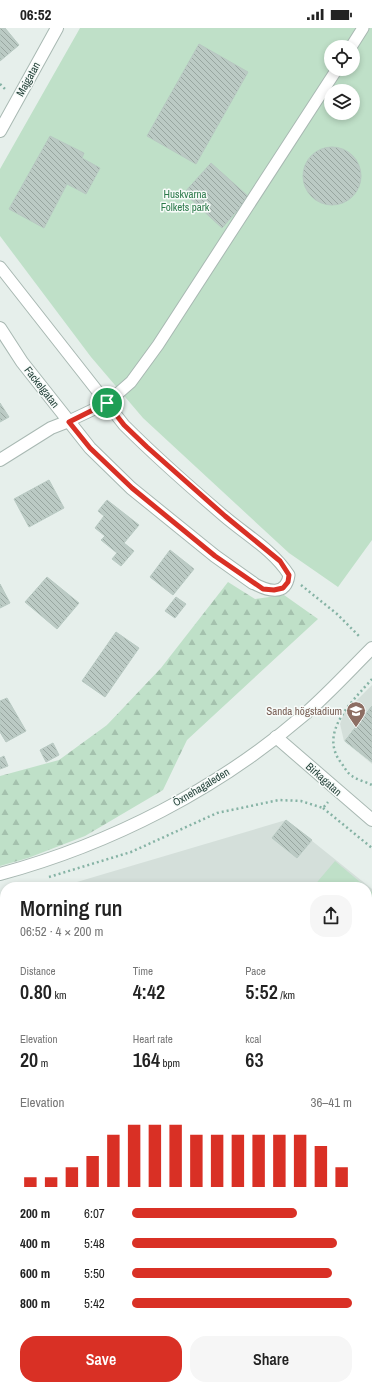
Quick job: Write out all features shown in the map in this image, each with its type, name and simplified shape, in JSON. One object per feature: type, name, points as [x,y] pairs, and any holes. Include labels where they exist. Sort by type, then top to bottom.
[{"type":"street","name":"Majgatan","points":[[0,131],[57,28]]},
{"type":"street","name":"Fackelgatan","points":[[0,328],[22,362],[90,448],[132,488],[215,556],[253,583]]},
{"type":"street","points":[[0,460],[51,428],[69,422]]},
{"type":"street","name":"Öxnehagaleden","points":[[0,874],[94,843],[155,814],[217,779],[276,737],[305,714],[372,648]]},
{"type":"street","name":"Birkagatan","points":[[276,737],[372,820]]},
{"type":"lane","points":[[355,40],[363,28]]},
{"type":"lane","points":[[69,422],[107,403],[132,382],[158,345],[332,76]]},
{"type":"lane","points":[[0,267],[124,425],[225,516],[280,561],[289,575],[288,582],[283,588],[274,590],[263,589],[253,583]]},
{"type":"path","points":[[288,582],[298,584],[337,614],[372,648]]},
{"type":"path","points":[[372,679],[338,720],[334,733],[334,752],[352,776],[372,785]]},
{"type":"path","points":[[323,808],[352,776]]},
{"type":"path","points":[[42,879],[79,870],[131,852],[217,813],[279,800],[301,801],[323,808],[372,848]]},
{"type":"shaded area","name":"Sanda högstadium","points":[[372,685],[372,764],[344,741],[340,724],[344,713]]},
{"type":"shaded area","points":[[286,820],[363,882],[77,882]]},
{"type":"green space","name":"Huskvarna Folkets park","points":[[80,28],[372,28],[372,540],[338,587],[289,553],[143,418],[91,357],[0,236],[0,169]]},
{"type":"green space","points":[[228,582],[255,599],[284,595],[318,619],[187,740],[163,790],[85,836],[28,858],[0,866],[0,776],[59,760],[107,725],[161,668]]},
{"type":"green space","points":[[335,861],[360,882],[317,882]]},
{"type":"building","points":[[0,28],[5,28],[19,45],[0,61]]},
{"type":"building","points":[[199,44],[248,72],[196,164],[147,136]]},
{"type":"building","points":[[50,136],[84,153],[82,158],[100,168],[86,194],[67,184],[44,228],[9,209]]},
{"type":"building","points":[[326,147],[338,147],[353,155],[361,170],[361,182],[353,197],[338,205],[326,205],[311,197],[303,182],[303,170],[311,155]]},
{"type":"building","points":[[211,163],[249,197],[222,228],[184,193]]},
{"type":"building","points":[[0,403],[9,417],[0,422]]},
{"type":"building","points":[[49,480],[64,508],[29,527],[14,499]]},
{"type":"building","points":[[107,500],[139,525],[124,543],[134,551],[121,566],[112,559],[117,553],[101,540],[105,536],[95,528],[104,516],[98,511]]},
{"type":"building","points":[[170,550],[194,569],[173,595],[150,577]]},
{"type":"building","points":[[47,577],[79,603],[57,629],[25,602]]},
{"type":"building","points":[[0,584],[10,603],[0,608]]},
{"type":"building","points":[[176,597],[186,604],[175,618],[165,611]]},
{"type":"building","points":[[116,632],[139,648],[105,697],[82,681]]},
{"type":"building","points":[[7,698],[26,731],[6,742],[0,732],[0,701]]},
{"type":"building","points":[[372,706],[372,762],[345,741]]},
{"type":"building","points":[[372,706],[372,762],[345,741]]},
{"type":"building","points":[[53,743],[59,755],[46,762],[40,750]]},
{"type":"building","points":[[4,756],[8,766],[0,769],[0,758]]},
{"type":"building","points":[[286,820],[312,840],[297,858],[272,838]]},
{"type":"place","name":"Sanda högstadium","points":[[356,728]]},
{"type":"route","points":[[107,403],[124,425],[147,447],[225,516],[280,561],[289,575],[288,582],[283,588],[274,590],[263,589],[215,556],[132,488],[90,448],[69,422],[107,403]]}]
